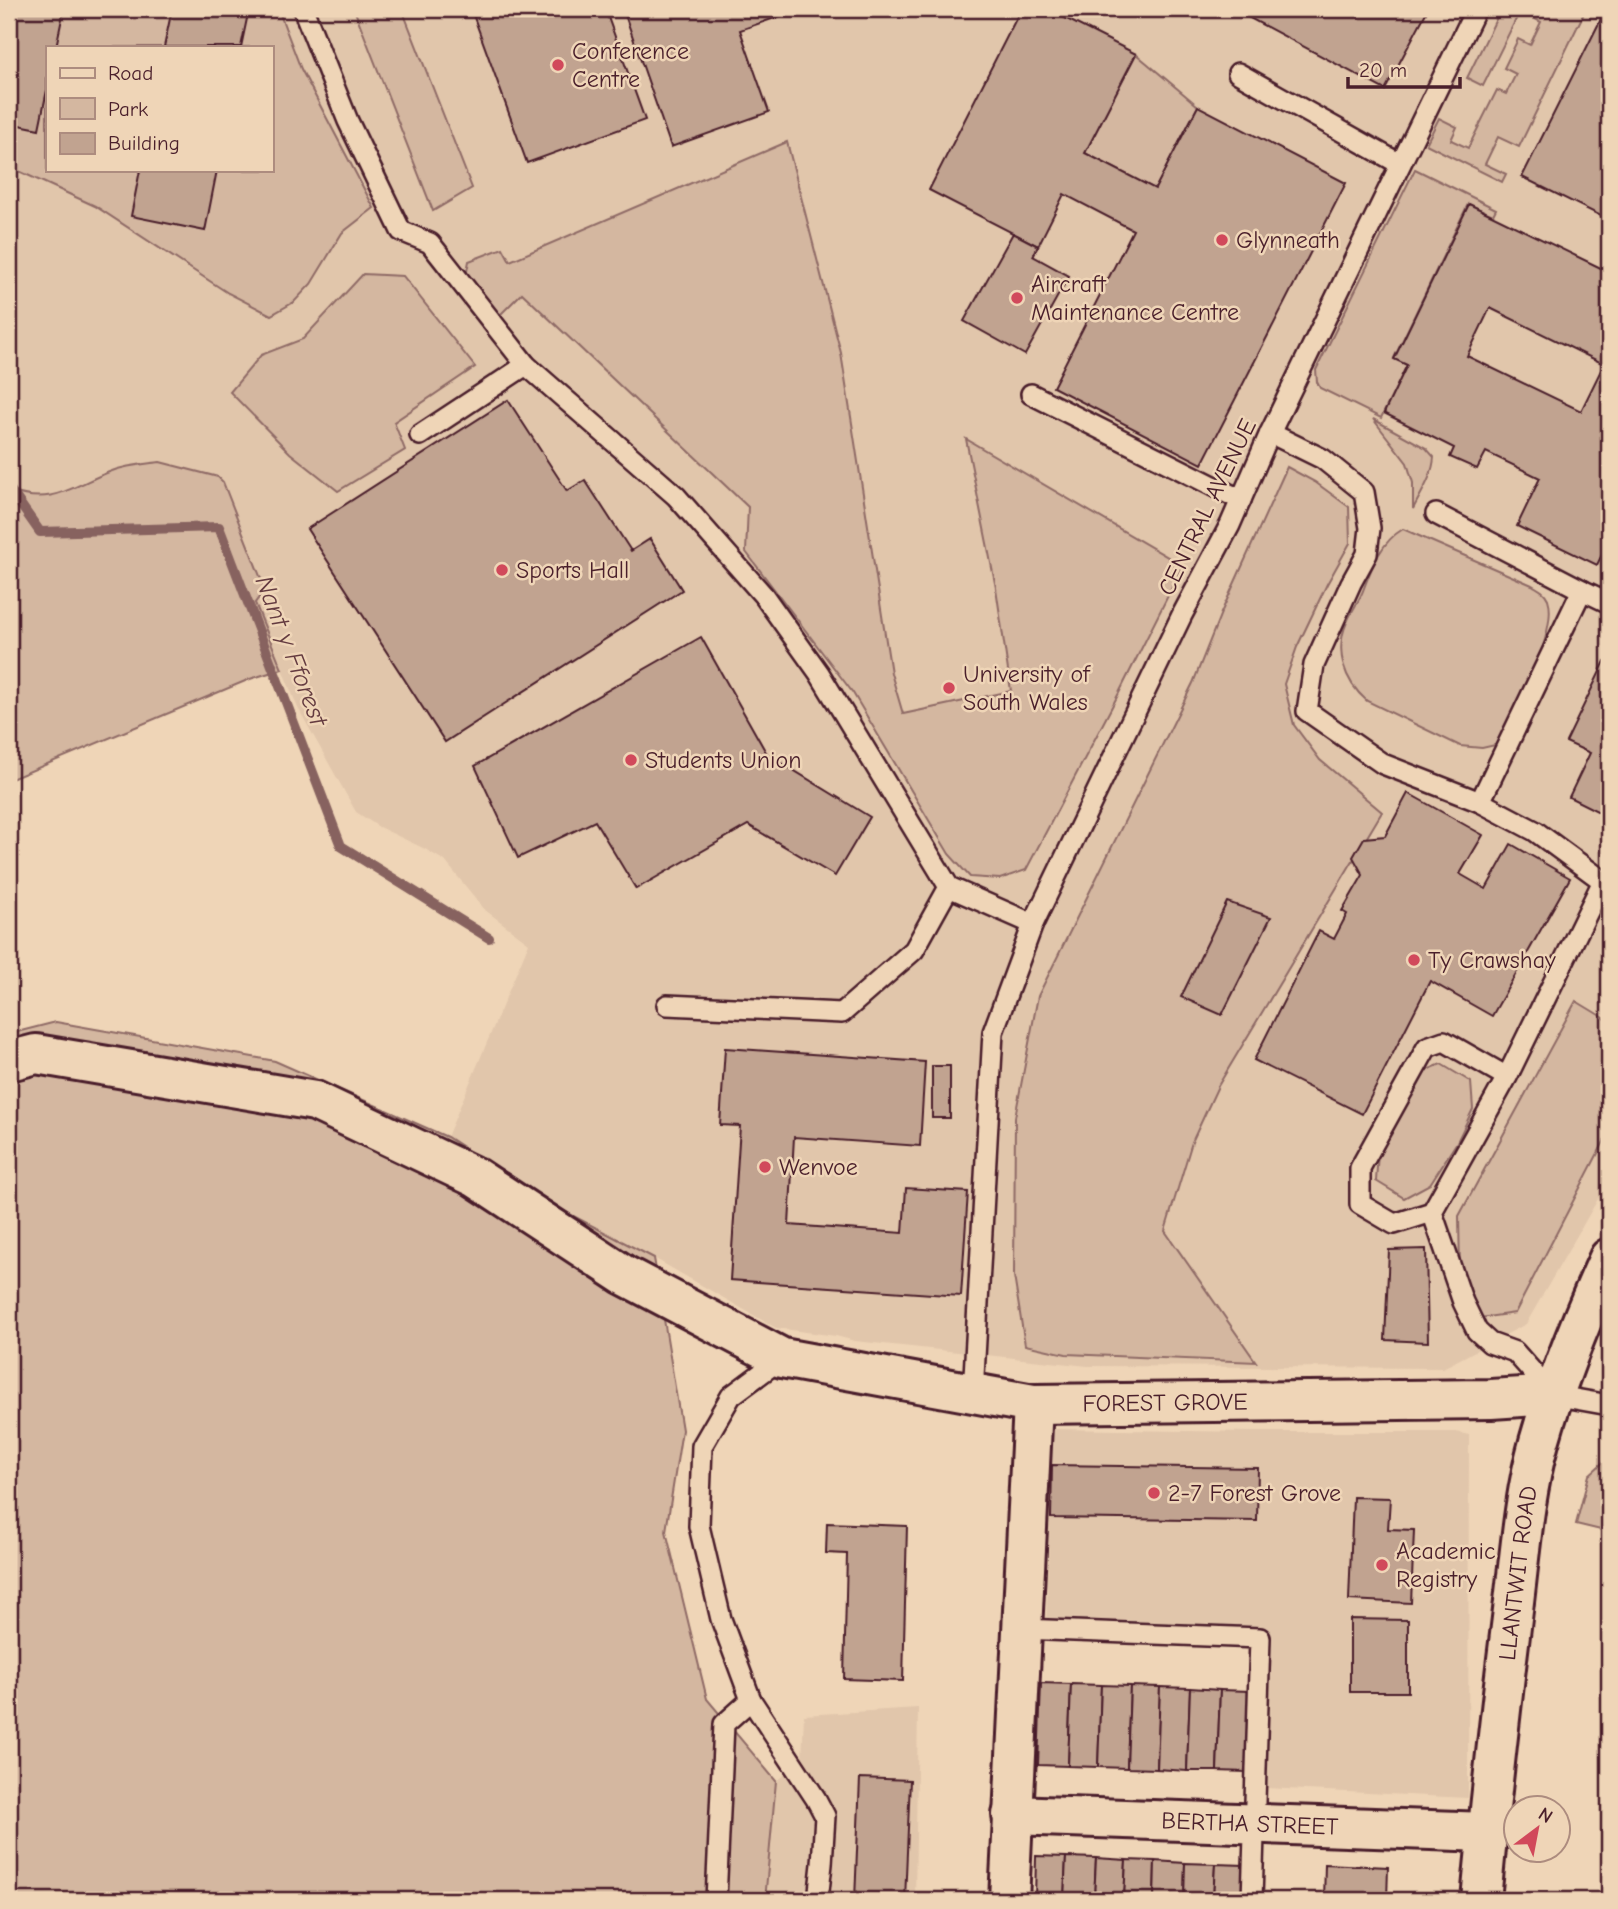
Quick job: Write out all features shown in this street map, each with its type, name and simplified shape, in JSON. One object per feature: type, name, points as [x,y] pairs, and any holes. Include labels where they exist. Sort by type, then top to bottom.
[{"type":"street","name":"FOREST GROVE","points":[[22,1058],[315,1101],[475,1177],[624,1275],[782,1358],[1033,1404],[1491,1399],[1553,1395]]},
{"type":"street","name":"LLANTWIT ROAD","points":[[1480,1900],[1527,1498],[1553,1395],[1574,1337],[1609,1258]]},
{"type":"street","points":[[1009,1900],[1033,1404]]},
{"type":"street","name":"BERTHA STREET","points":[[1012,1815],[1487,1832]]},
{"type":"lane","points":[[303,9],[348,121],[401,231],[430,243],[526,365],[676,496],[764,596],[819,673],[949,887],[1033,924]]},
{"type":"lane","name":"CENTRAL AVENUE","points":[[973,1394],[993,1032],[1033,924],[1171,638],[1230,524],[1270,432],[1476,9]]},
{"type":"lane","points":[[1238,73],[1399,163]]},
{"type":"lane","points":[[419,435],[526,365]]},
{"type":"lane","points":[[1031,394],[1241,500]]},
{"type":"lane","points":[[1270,432],[1323,459],[1364,492],[1370,527],[1367,554],[1314,665],[1307,710],[1383,764],[1480,802],[1535,831],[1603,881],[1507,1077],[1432,1212],[1394,1224],[1360,1204],[1360,1168],[1427,1047],[1444,1041],[1507,1077]]},
{"type":"lane","points":[[1436,514],[1609,603]]},
{"type":"lane","points":[[1480,802],[1582,590]]},
{"type":"lane","points":[[667,1005],[842,1013],[914,950],[949,887]]},
{"type":"lane","points":[[1432,1212],[1463,1302],[1477,1331],[1490,1343],[1515,1352],[1553,1395],[1609,1405]]},
{"type":"lane","points":[[782,1358],[731,1396],[702,1446],[699,1526],[720,1619],[751,1700],[825,1816],[818,1900]]},
{"type":"lane","points":[[1021,1629],[1260,1638],[1252,1900]]},
{"type":"lane","points":[[716,1900],[724,1724],[751,1700]]},
{"type":"shaded area","name":"University of South Wales","points":[[9,9],[1609,9],[1609,1180],[1526,1324],[1443,1368],[1088,1366],[855,1341],[776,1328],[654,1258],[556,1207],[447,1137],[529,943],[485,910],[445,861],[356,812],[298,708],[255,603],[265,589],[218,477],[160,462],[113,470],[72,490],[44,497],[9,491]]},
{"type":"shaded area","points":[[1053,1429],[1456,1432],[1469,1435],[1468,1798],[1266,1788],[1268,1634],[1046,1621]]},
{"type":"shaded area","points":[[918,1708],[915,1900],[765,1900],[776,1781],[802,1761],[804,1715]]},
{"type":"green space","points":[[9,9],[278,9],[301,69],[374,208],[342,233],[311,284],[294,302],[271,315],[228,293],[95,206],[21,172],[9,170]]},
{"type":"green space","points":[[354,9],[402,9],[472,188],[433,211]]},
{"type":"green space","points":[[1501,9],[1586,9],[1519,147],[1498,137],[1485,164],[1506,174],[1502,182],[1426,144],[1439,118],[1457,127],[1451,140],[1468,148],[1497,90],[1506,94],[1516,74],[1504,68],[1518,39],[1530,45],[1541,22],[1520,11],[1483,86],[1467,78]]},
{"type":"green space","points":[[1136,54],[1198,106],[1155,189],[1085,153]]},
{"type":"green space","points":[[787,142],[841,353],[891,673],[903,714],[1011,691],[996,588],[966,439],[1183,566],[1026,870],[1000,879],[970,877],[949,854],[853,693],[746,552],[748,507],[522,293],[497,318],[466,276],[469,261],[503,248],[510,261]]},
{"type":"green space","points":[[1415,169],[1496,209],[1493,215],[1468,204],[1394,358],[1407,365],[1381,418],[1320,388],[1316,370]]},
{"type":"green space","points":[[363,274],[403,276],[475,367],[394,422],[405,450],[338,491],[290,453],[230,392],[261,355],[303,339]]},
{"type":"green space","points":[[1373,419],[1426,448],[1434,457],[1429,478],[1413,509],[1413,483],[1407,463]]},
{"type":"green space","points":[[160,462],[218,477],[223,482],[265,589],[255,603],[282,669],[250,679],[9,780],[9,491],[39,497],[51,495],[118,469]]},
{"type":"green space","points":[[1287,467],[1315,482],[1349,507],[1350,543],[1297,647],[1284,684],[1294,725],[1320,760],[1382,812],[1218,1086],[1192,1142],[1165,1231],[1256,1362],[1066,1354],[1025,1345],[1014,1276],[1015,1117],[1038,996],[1193,683],[1221,613]]},
{"type":"green space","points":[[1403,529],[1532,585],[1548,599],[1550,613],[1542,650],[1500,744],[1482,748],[1460,746],[1367,701],[1347,675],[1341,644],[1347,622],[1378,555],[1395,534]]},
{"type":"green space","points":[[1576,1001],[1609,1021],[1609,1132],[1515,1313],[1480,1318],[1460,1271],[1459,1216]]},
{"type":"green space","points":[[56,1022],[275,1061],[447,1137],[556,1207],[654,1258],[682,1430],[666,1531],[707,1699],[776,1781],[765,1900],[9,1900],[9,1034]]},
{"type":"green space","points":[[1441,1064],[1471,1082],[1473,1109],[1457,1142],[1430,1184],[1404,1198],[1376,1181],[1378,1153],[1420,1073]]},
{"type":"green space","points":[[1609,1457],[1609,1532],[1576,1524],[1589,1475]]},
{"type":"building","points":[[9,9],[64,9],[56,46],[46,46],[46,95],[39,129],[9,123]]},
{"type":"building","points":[[172,9],[249,9],[241,46],[164,46]]},
{"type":"building","name":"Conference Centre","points":[[471,9],[605,9],[645,120],[527,163]]},
{"type":"building","points":[[623,9],[801,9],[740,30],[769,112],[671,147]]},
{"type":"building","name":"Glynneath","points":[[1021,9],[1047,9],[1136,54],[1085,153],[1155,189],[1198,106],[1346,183],[1202,464],[1053,387],[1133,230],[1064,194],[1038,246],[929,190]]},
{"type":"building","points":[[1233,9],[1428,9],[1385,90]]},
{"type":"building","points":[[1606,9],[1609,9],[1609,220],[1522,177]]},
{"type":"building","points":[[140,172],[217,172],[205,231],[131,216]]},
{"type":"building","points":[[1469,204],[1609,272],[1609,540],[1597,565],[1517,526],[1540,478],[1486,452],[1477,469],[1450,457],[1454,448],[1384,413],[1407,365],[1394,359]],"holes":[[[1490,308],[1604,364],[1581,411],[1467,356]]]},
{"type":"building","name":"Aircraft Maintenance Centre","points":[[1013,233],[1038,246],[1033,256],[1069,276],[1025,355],[964,321]]},
{"type":"building","name":"Sports Hall","points":[[508,400],[567,491],[585,480],[631,551],[650,539],[682,590],[445,742],[307,529]]},
{"type":"building","name":"Students Union","points":[[701,637],[767,754],[870,817],[835,876],[748,825],[636,889],[595,821],[518,858],[475,766]]},
{"type":"building","points":[[1605,661],[1609,663],[1609,817],[1569,797],[1590,753],[1566,742]]},
{"type":"building","name":"Ty Crawshay","points":[[1408,793],[1483,835],[1460,874],[1486,889],[1511,844],[1570,878],[1492,1016],[1430,981],[1362,1114],[1254,1060],[1319,931],[1334,939],[1347,914],[1342,911],[1363,875],[1353,857],[1364,838],[1385,836]]},
{"type":"building","points":[[1227,902],[1271,917],[1222,1015],[1181,997]]},
{"type":"building","name":"Wenvoe","points":[[725,1048],[925,1062],[920,1146],[794,1137],[789,1225],[903,1233],[906,1188],[968,1192],[961,1296],[730,1280],[740,1126],[720,1125]]},
{"type":"building","points":[[932,1066],[950,1066],[950,1118],[932,1118]]},
{"type":"building","points":[[1426,1249],[1428,1342],[1385,1340],[1389,1250]]},
{"type":"building","name":"2-7 Forest Grove","points":[[1052,1465],[1258,1468],[1257,1521],[1051,1518]]},
{"type":"building","name":"Academic Registry","points":[[1353,1497],[1390,1498],[1388,1529],[1414,1530],[1411,1603],[1349,1600]]},
{"type":"building","points":[[827,1523],[907,1526],[903,1681],[844,1679],[847,1554],[826,1553]]},
{"type":"building","points":[[1350,1619],[1408,1620],[1408,1692],[1350,1692]]},
{"type":"building","points":[[1041,1683],[1071,1684],[1068,1766],[1038,1765]]},
{"type":"building","points":[[1071,1684],[1101,1685],[1098,1767],[1068,1766]]},
{"type":"building","points":[[1101,1685],[1130,1686],[1127,1768],[1098,1767]]},
{"type":"building","points":[[1130,1686],[1160,1687],[1157,1769],[1127,1768]]},
{"type":"building","points":[[1160,1687],[1190,1688],[1187,1771],[1157,1769]]},
{"type":"building","points":[[1190,1688],[1220,1690],[1217,1771],[1187,1771]]},
{"type":"building","points":[[1220,1690],[1250,1691],[1247,1772],[1217,1771]]},
{"type":"building","points":[[860,1778],[910,1780],[905,1900],[855,1900]]},
{"type":"building","points":[[1036,1856],[1066,1857],[1064,1900],[1035,1900]]},
{"type":"building","points":[[1066,1857],[1096,1858],[1094,1900],[1064,1900]]},
{"type":"building","points":[[1096,1858],[1126,1860],[1124,1900],[1094,1900]]},
{"type":"building","points":[[1126,1860],[1155,1861],[1154,1900],[1124,1900]]},
{"type":"building","points":[[1155,1861],[1185,1863],[1184,1900],[1154,1900]]},
{"type":"building","points":[[1185,1863],[1215,1864],[1213,1900],[1184,1900]]},
{"type":"building","points":[[1215,1864],[1245,1865],[1243,1900],[1213,1900]]},
{"type":"building","points":[[1325,1864],[1388,1867],[1387,1900],[1324,1900]]},
{"type":"waterway","name":"Nant y Fforest","points":[[9,488],[40,532],[219,527],[341,846],[489,938]]},
{"type":"place","name":"Conference Centre","points":[[558,65]]},
{"type":"place","name":"Glynneath","points":[[1222,240]]},
{"type":"place","name":"Aircraft Maintenance Centre","points":[[1017,298]]},
{"type":"place","name":"Sports Hall","points":[[502,570]]},
{"type":"place","name":"University of South Wales","points":[[949,688]]},
{"type":"place","name":"Students Union","points":[[631,760]]},
{"type":"place","name":"Ty Crawshay","points":[[1414,960]]},
{"type":"place","name":"Wenvoe","points":[[765,1167]]},
{"type":"place","name":"2-7 Forest Grove","points":[[1154,1493]]},
{"type":"place","name":"Academic Registry","points":[[1382,1565]]}]
